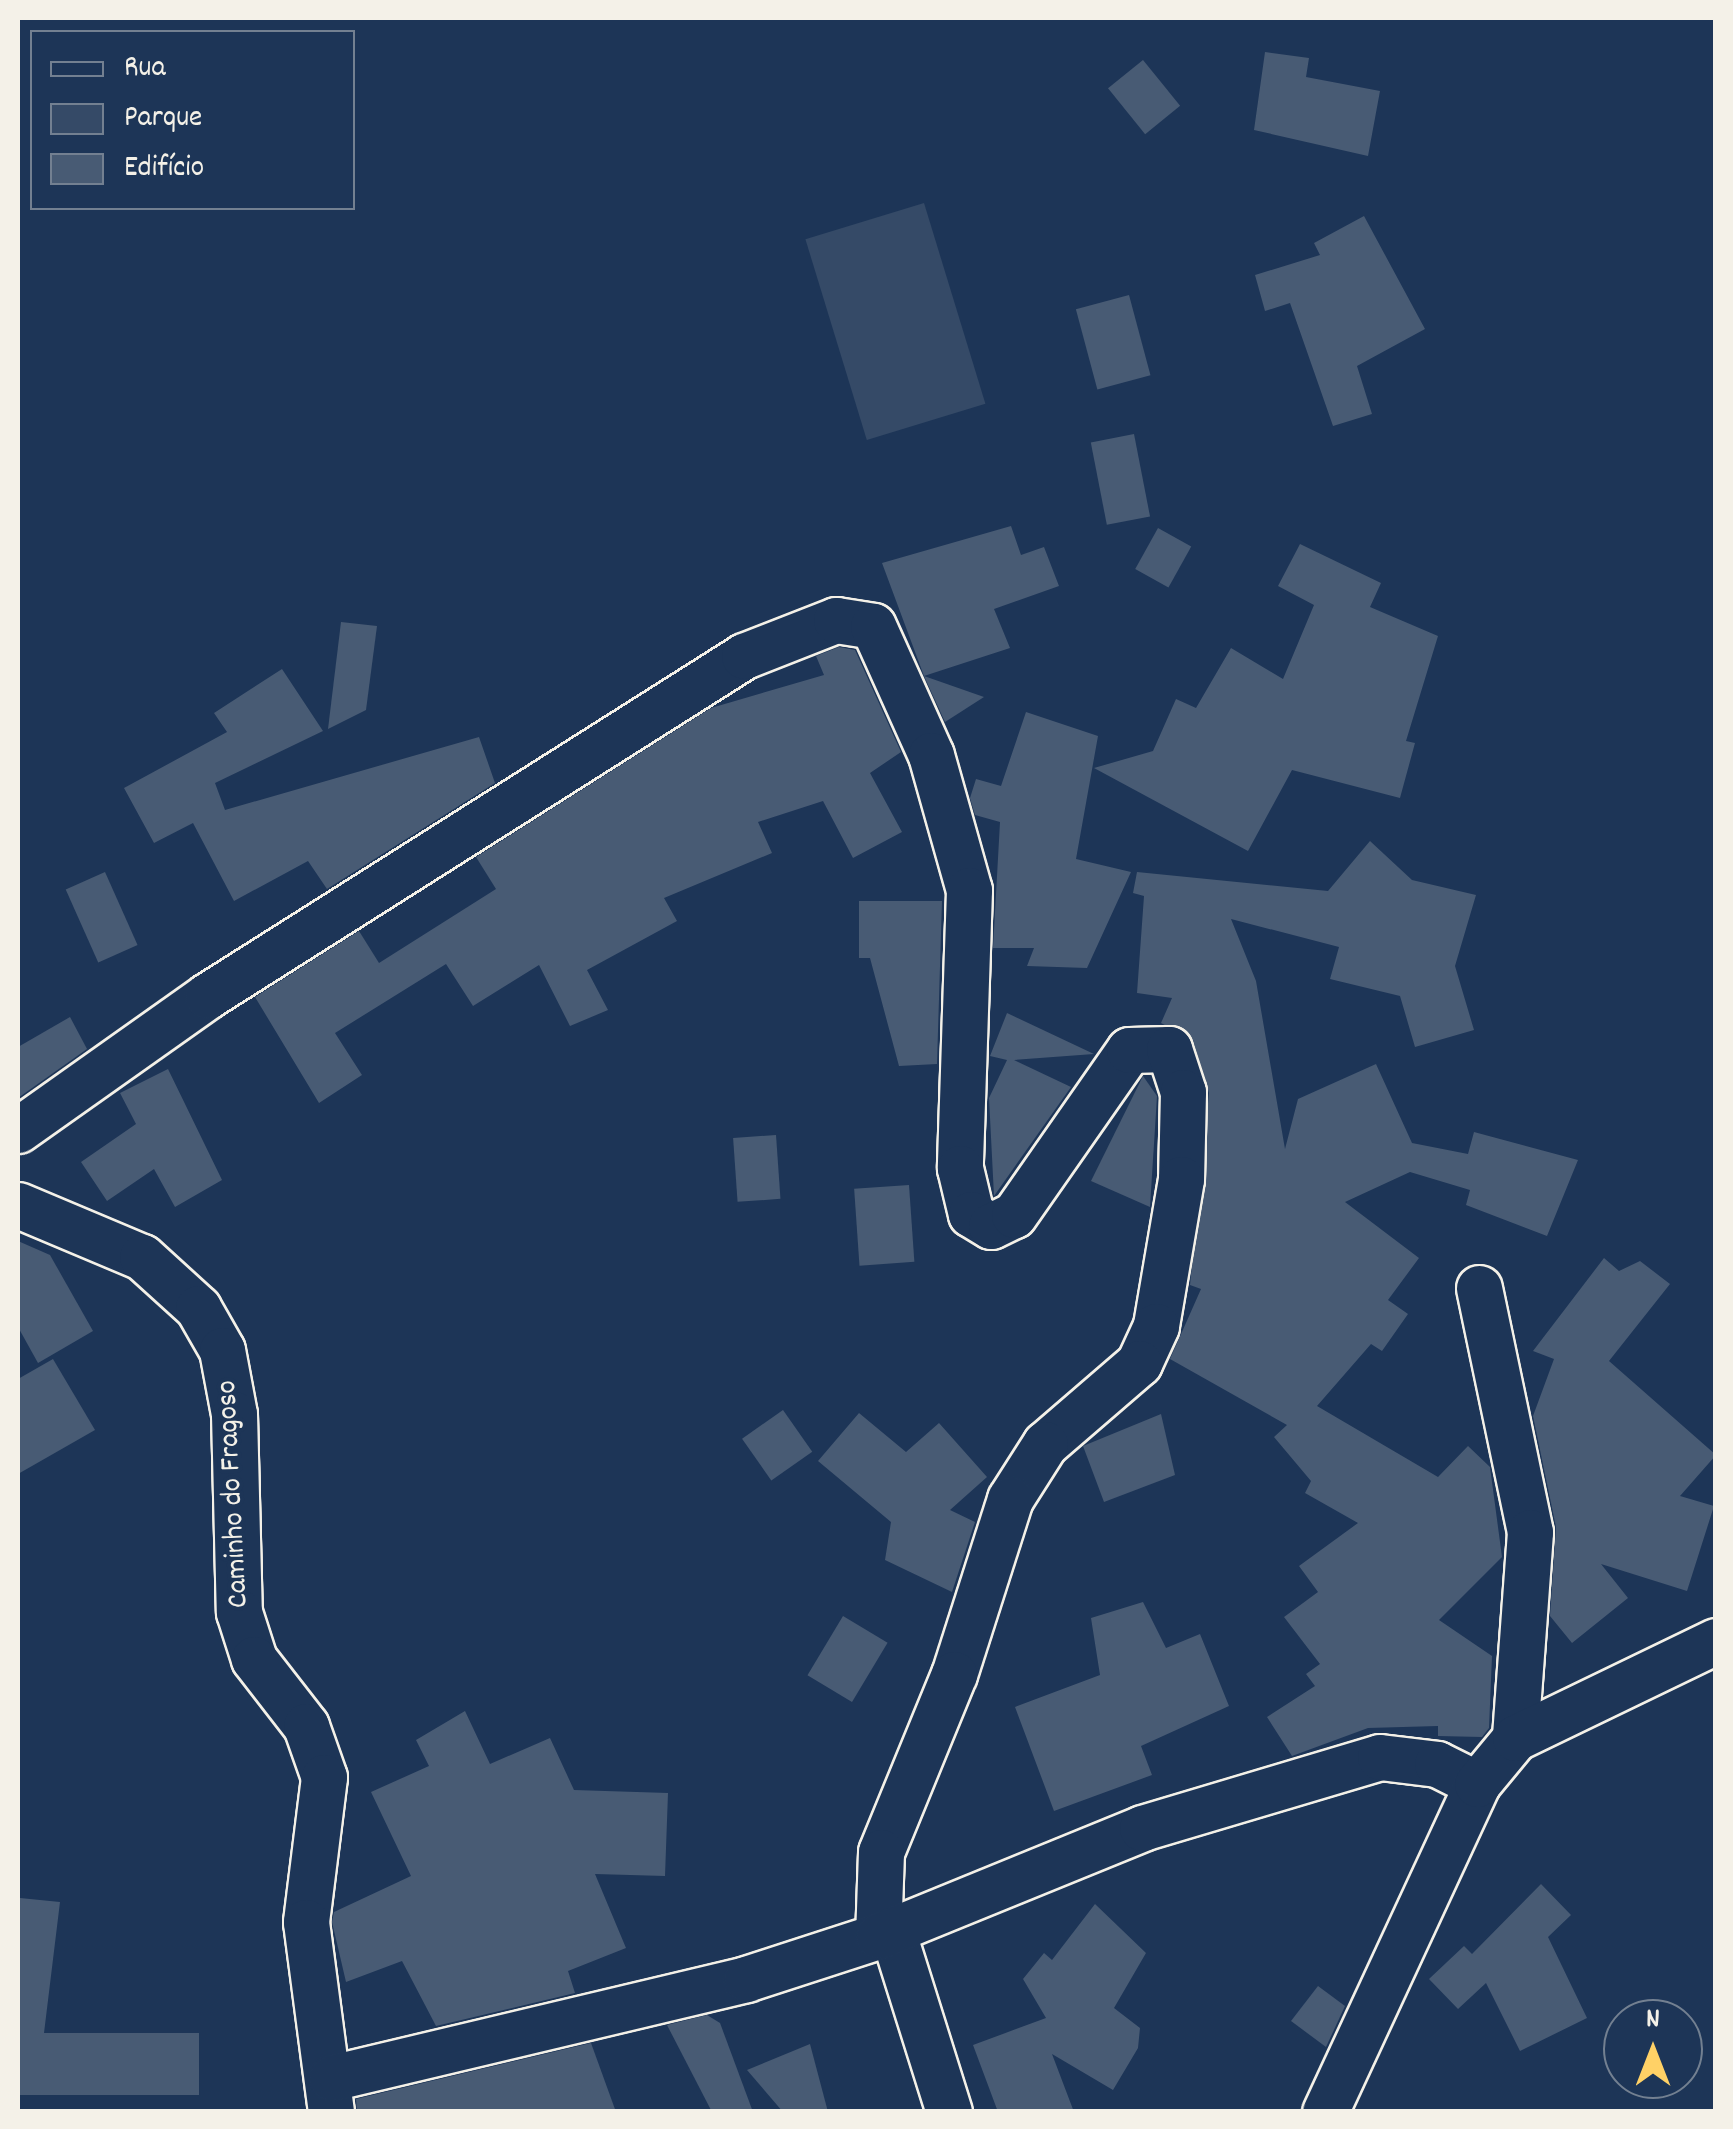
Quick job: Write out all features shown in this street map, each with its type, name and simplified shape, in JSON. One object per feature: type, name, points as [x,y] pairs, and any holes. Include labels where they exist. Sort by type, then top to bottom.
[{"type":"street","points":[[18,1130],[333,913],[744,656],[836,620],[873,626],[931,756],[969,890],[960,1168],[972,1214],[992,1226],[1014,1215],[1129,1050],[1169,1049],[1184,1092],[1178,1197],[1156,1326],[1139,1363],[1045,1444],[1010,1500],[954,1674],[881,1852],[885,1933],[949,2112]]},
{"type":"street","name":"Caminho do Fragoso","points":[[18,1205],[142,1257],[198,1308],[222,1350],[234,1414],[239,1612],[254,1659],[306,1726],[324,1778],[306,1922],[331,2095]]},
{"type":"street","points":[[1479,1288],[1530,1532],[1514,1738]]},
{"type":"street","points":[[1324,2112],[1477,1784],[1514,1738],[1716,1641]]},
{"type":"street","points":[[331,2095],[609,2018],[885,1933],[1142,1828],[1380,1758],[1438,1764],[1477,1784]]},
{"type":"green space","points":[[924,203],[985,404],[867,440],[805,239]]},
{"type":"building","points":[[1265,52],[1309,58],[1306,77],[1380,91],[1368,156],[1254,130]]},
{"type":"building","points":[[1143,60],[1180,106],[1145,134],[1108,88]]},
{"type":"building","points":[[1364,216],[1425,329],[1357,366],[1372,414],[1333,426],[1290,303],[1265,311],[1255,275],[1320,255],[1314,243]]},
{"type":"building","points":[[1129,295],[1150,375],[1097,389],[1076,309]]},
{"type":"building","points":[[1134,434],[1150,516],[1107,525],[1091,442]]},
{"type":"building","points":[[1011,526],[1021,555],[1044,547],[1059,586],[994,609],[1010,648],[924,676],[882,563]]},
{"type":"building","points":[[1158,528],[1191,546],[1168,588],[1135,569]]},
{"type":"building","points":[[1300,544],[1381,583],[1370,607],[1438,636],[1406,741],[1415,743],[1400,798],[1292,770],[1248,851],[1094,768],[1153,751],[1176,699],[1196,708],[1231,648],[1283,679],[1314,605],[1278,586]]},
{"type":"building","points":[[341,622],[377,626],[366,710],[328,729]]},
{"type":"building","points":[[839,647],[855,650],[901,752],[870,773],[902,832],[853,858],[823,801],[758,822],[772,853],[664,898],[677,921],[587,970],[608,1010],[570,1026],[539,965],[473,1006],[446,964],[335,1033],[362,1075],[319,1103],[255,997],[359,931],[379,963],[496,889],[476,857],[711,708],[824,675],[816,656]]},
{"type":"building","points":[[282,669],[323,731],[215,783],[225,810],[479,737],[495,783],[327,889],[308,861],[234,901],[193,823],[154,843],[124,788],[227,732],[214,713]]},
{"type":"building","points":[[924,676],[984,697],[945,722]]},
{"type":"building","points":[[1026,712],[1098,736],[1076,859],[1131,872],[1087,968],[1027,966],[1034,948],[993,948],[1000,822],[975,815],[970,798],[976,779],[1001,786]]},
{"type":"building","points":[[1370,841],[1412,880],[1476,895],[1455,966],[1474,1030],[1415,1047],[1400,996],[1330,979],[1339,947],[1231,919],[1256,981],[1285,1149],[1298,1099],[1376,1064],[1412,1143],[1468,1154],[1474,1132],[1578,1160],[1547,1236],[1466,1205],[1470,1190],[1410,1172],[1345,1202],[1419,1258],[1388,1300],[1408,1314],[1382,1351],[1371,1344],[1317,1406],[1438,1477],[1468,1446],[1490,1467],[1502,1557],[1439,1620],[1492,1656],[1489,1728],[1482,1737],[1438,1736],[1438,1726],[1368,1728],[1292,1756],[1267,1717],[1315,1686],[1306,1674],[1320,1664],[1284,1617],[1318,1592],[1299,1566],[1358,1523],[1305,1493],[1311,1481],[1274,1437],[1287,1425],[1170,1359],[1201,1289],[1190,1285],[1209,1093],[1193,1040],[1161,1023],[1172,998],[1137,993],[1144,896],[1133,893],[1137,872],[1328,891]]},
{"type":"building","points":[[105,872],[138,945],[98,963],[66,889]]},
{"type":"building","points":[[859,901],[942,901],[937,1064],[899,1066],[870,958],[859,958]]},
{"type":"building","points":[[1007,1013],[1094,1054],[1014,1060],[1071,1087],[994,1196],[989,1098],[1007,1060],[990,1056]]},
{"type":"building","points":[[70,1017],[87,1049],[18,1098],[18,1047]]},
{"type":"building","points":[[168,1069],[222,1180],[175,1207],[154,1169],[107,1201],[81,1162],[136,1124],[120,1093]]},
{"type":"building","points":[[1143,1076],[1157,1096],[1150,1207],[1091,1181]]},
{"type":"building","points":[[776,1135],[780,1199],[738,1202],[733,1138]]},
{"type":"building","points":[[909,1185],[914,1262],[860,1266],[854,1189]]},
{"type":"building","points":[[18,1241],[50,1255],[93,1331],[38,1363],[18,1327]]},
{"type":"building","points":[[1604,1258],[1619,1271],[1640,1261],[1670,1284],[1609,1361],[1716,1455],[1680,1496],[1714,1506],[1687,1591],[1601,1564],[1628,1598],[1572,1643],[1550,1616],[1556,1527],[1533,1416],[1554,1359],[1533,1351]]},
{"type":"building","points":[[53,1359],[95,1430],[18,1474],[18,1379]]},
{"type":"building","points":[[783,1410],[812,1452],[771,1480],[742,1439]]},
{"type":"building","points":[[859,1413],[906,1452],[939,1423],[987,1477],[950,1510],[975,1522],[952,1592],[885,1560],[891,1522],[818,1461]]},
{"type":"building","points":[[1161,1414],[1175,1475],[1104,1502],[1083,1446]]},
{"type":"building","points":[[1143,1602],[1166,1648],[1200,1634],[1229,1706],[1141,1746],[1152,1775],[1054,1811],[1015,1707],[1100,1675],[1091,1618]]},
{"type":"building","points":[[843,1616],[888,1643],[852,1702],[807,1675]]},
{"type":"building","points":[[465,1711],[490,1764],[550,1738],[574,1790],[668,1793],[665,1876],[595,1874],[626,1948],[568,1971],[575,1993],[436,2026],[402,1961],[346,1982],[332,1922],[334,1912],[411,1876],[371,1792],[429,1766],[416,1740]]},
{"type":"building","points":[[1541,1884],[1571,1915],[1548,1937],[1587,2018],[1520,2051],[1486,1983],[1458,2009],[1429,1979],[1464,1946],[1472,1954]]},
{"type":"building","points":[[20,1898],[60,1902],[44,2033],[199,2033],[199,2095],[18,2095]]},
{"type":"building","points":[[1095,1904],[1146,1953],[1114,2008],[1140,2028],[1138,2048],[1113,2090],[1052,2054],[1074,2112],[998,2112],[973,2045],[1046,2018],[1023,1979],[1044,1953],[1052,1960]]},
{"type":"building","points":[[1318,1986],[1345,2006],[1326,2047],[1291,2021]]},
{"type":"building","points":[[707,2015],[720,2023],[753,2112],[712,2112],[667,2025]]},
{"type":"building","points":[[591,2043],[616,2112],[357,2112],[356,2099]]},
{"type":"building","points":[[810,2044],[828,2112],[783,2112],[747,2070]]}]
